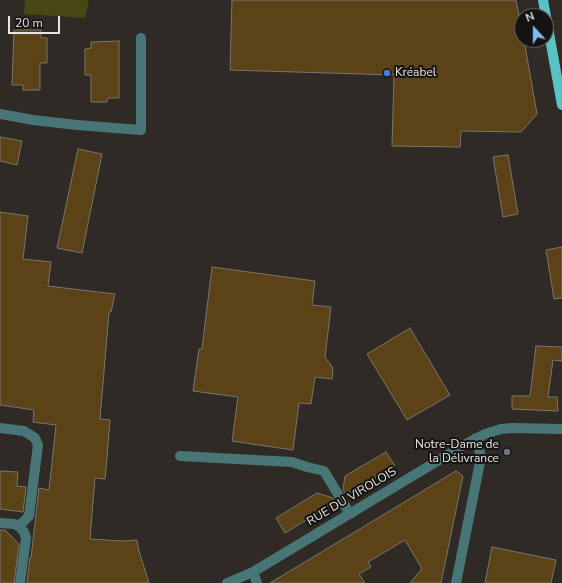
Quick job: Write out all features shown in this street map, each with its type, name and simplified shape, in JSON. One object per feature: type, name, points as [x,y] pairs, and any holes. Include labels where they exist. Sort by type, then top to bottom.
[{"type":"main road","points":[[543,0],[562,106]]},
{"type":"street","points":[[0,114],[33,120],[141,130],[141,38]]},
{"type":"street","points":[[0,428],[24,431],[36,438],[38,445],[29,516],[19,526]]},
{"type":"street","name":"RUE DU VIROLOIS","points":[[227,583],[253,572],[476,438],[501,429],[562,429]]},
{"type":"street","points":[[456,583],[481,456],[476,438]]},
{"type":"street","points":[[180,456],[292,462],[324,471],[350,514]]},
{"type":"street","points":[[0,523],[14,524],[19,526],[24,532],[26,538],[20,583]]},
{"type":"street","points":[[253,572],[257,583]]},
{"type":"shaded area","points":[[25,0],[89,0],[85,18],[24,14]]},
{"type":"building","name":"Kréabel","points":[[232,0],[516,0],[518,8],[514,8],[514,48],[525,48],[537,114],[521,132],[461,131],[460,147],[392,146],[394,75],[230,70]]},
{"type":"building","points":[[14,30],[41,30],[41,38],[47,38],[47,63],[40,63],[40,90],[23,90],[23,85],[12,85]]},
{"type":"building","points":[[119,41],[119,98],[108,98],[107,102],[91,102],[91,75],[85,75],[85,49],[91,48],[91,42]]},
{"type":"building","points":[[0,137],[22,141],[17,165],[0,161]]},
{"type":"building","points":[[78,149],[102,154],[82,253],[57,248]]},
{"type":"building","points":[[508,155],[518,214],[503,217],[493,157]]},
{"type":"building","points":[[0,212],[28,216],[23,259],[51,262],[48,286],[115,294],[111,312],[109,312],[100,419],[110,420],[105,479],[95,478],[90,539],[122,541],[137,540],[149,583],[27,583],[39,488],[49,490],[56,425],[33,422],[34,410],[0,405]]},
{"type":"building","points":[[562,247],[562,298],[554,299],[546,250]]},
{"type":"building","points":[[212,267],[315,281],[312,305],[331,307],[325,357],[333,368],[332,379],[315,377],[311,404],[299,403],[293,450],[232,441],[238,397],[193,391],[199,349],[202,349]]},
{"type":"building","points":[[410,328],[450,395],[407,420],[367,354]]},
{"type":"building","points":[[536,346],[562,347],[562,361],[553,360],[548,397],[557,397],[558,411],[512,409],[512,396],[530,396]]},
{"type":"building","points":[[386,452],[395,466],[346,496],[343,489],[345,476]]},
{"type":"building","points":[[0,471],[18,472],[17,486],[26,487],[23,512],[0,509]]},
{"type":"building","points":[[456,471],[463,476],[441,583],[410,583],[422,569],[405,540],[368,562],[371,567],[359,574],[365,583],[270,583]]},
{"type":"building","points":[[317,493],[333,498],[335,502],[285,533],[276,518]]},
{"type":"building","points":[[0,530],[5,530],[19,544],[14,583],[0,583]]},
{"type":"building","points":[[492,547],[556,560],[551,583],[485,583]]},
{"type":"place","name":"Kréabel","points":[[387,73]]},
{"type":"place","name":"Notre-Dame de la Délivrance","points":[[507,452]]}]
